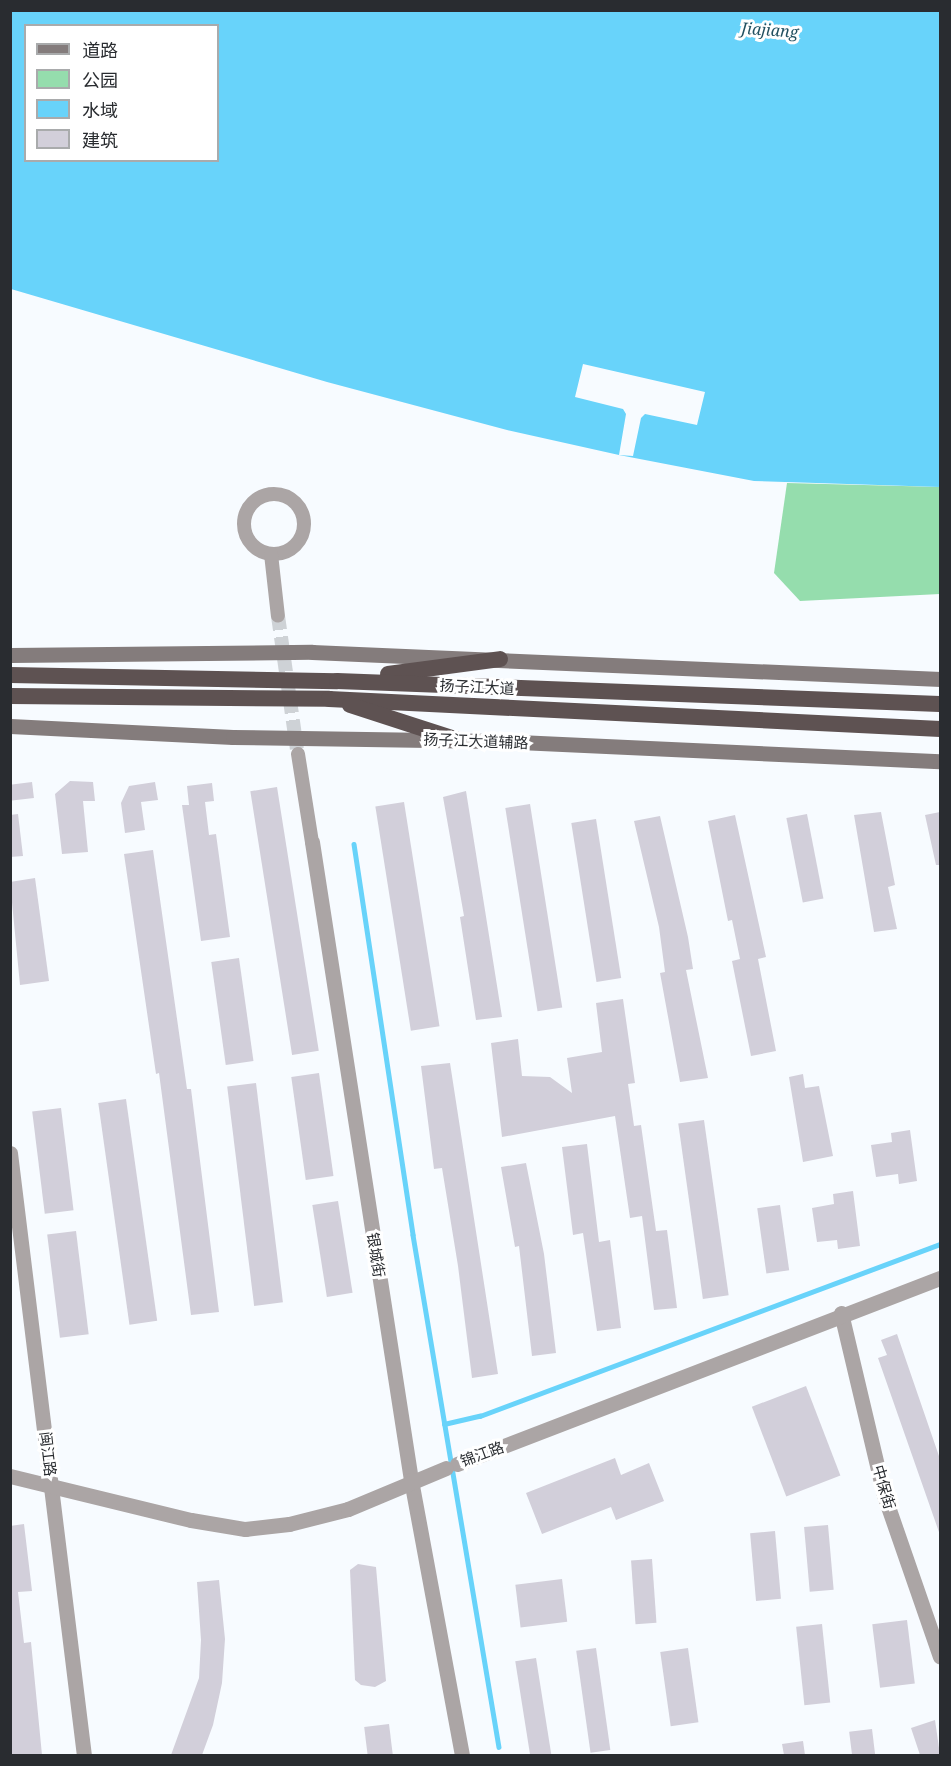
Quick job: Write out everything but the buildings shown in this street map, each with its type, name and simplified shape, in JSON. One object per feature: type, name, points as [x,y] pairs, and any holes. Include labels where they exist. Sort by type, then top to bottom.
[{"type":"highway","points":[[337,681],[500,659]]},
{"type":"highway","name":"扬子江大道","points":[[10,675],[337,681],[940,704]]},
{"type":"highway","name":"扬子江大道","points":[[10,696],[330,699],[940,729]]},
{"type":"highway","points":[[10,703],[70,697]]},
{"type":"highway","points":[[330,699],[458,740]]},
{"type":"main road","points":[[10,655],[312,652],[940,679]]},
{"type":"main road","name":"扬子江大道辅路","points":[[10,726],[233,737],[458,740],[940,761]]},
{"type":"street","points":[[281,494],[298,505],[304,524],[298,543],[290,550],[271,554],[253,546],[244,529],[244,519],[247,509],[261,496],[281,494]]},
{"type":"street","points":[[271,554],[278,616]]},
{"type":"street","name":"银城街","points":[[298,754],[411,1480],[462,1755]]},
{"type":"street","name":"闽江路","points":[[10,1153],[84,1755]]},
{"type":"street","name":"锦江路","points":[[10,1476],[191,1520],[244,1529],[289,1524],[348,1509],[411,1480],[841,1313],[940,1278]]},
{"type":"street","name":"中保街","points":[[841,1313],[884,1495],[940,1657]]},
{"type":"green space","points":[[787,483],[940,487],[940,594],[800,601],[774,573]]},
{"type":"water","name":"Jiajiang","points":[[10,11],[940,11],[940,487],[754,481],[619,455],[507,430],[327,382],[11,289]]},
{"type":"pier","points":[[583,364],[705,392],[697,425],[645,414],[641,418],[633,456],[619,455],[626,414],[623,409],[575,397]]},
{"type":"waterway","points":[[354,844],[413,1235],[499,1747]]},
{"type":"waterway","points":[[444,1424],[480,1416],[940,1244]]},
{"type":"tunnel","points":[[278,616],[297,749]]}]
